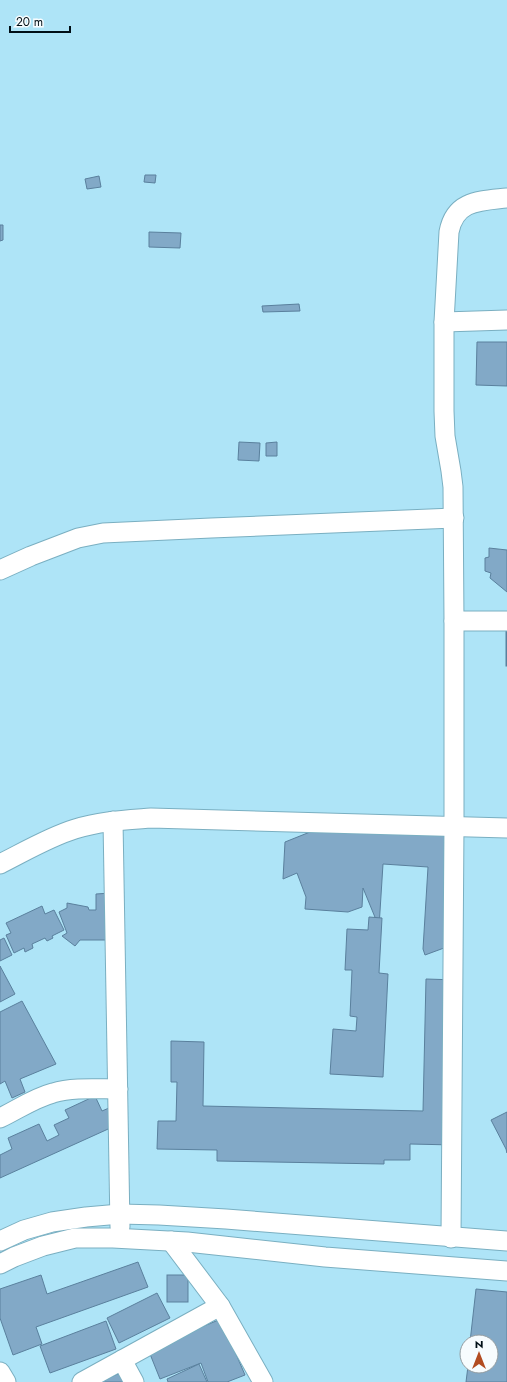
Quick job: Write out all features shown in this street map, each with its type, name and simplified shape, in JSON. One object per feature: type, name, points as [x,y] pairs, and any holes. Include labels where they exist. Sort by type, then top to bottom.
[{"type":"street","points":[[451,1238],[454,826],[454,518],[451,471],[445,436],[444,417],[444,322],[447,254],[451,223],[456,214],[465,206],[480,200],[507,198]]},
{"type":"street","points":[[444,322],[507,320]]},
{"type":"street","points":[[0,570],[78,538],[103,533],[454,518]]},
{"type":"street","points":[[454,621],[507,621]]},
{"type":"street","points":[[0,864],[74,829],[113,821],[151,818],[507,828]]},
{"type":"street","points":[[113,821],[121,1238]]},
{"type":"street","points":[[0,1118],[43,1096],[53,1093],[72,1089],[118,1089]]},
{"type":"street","points":[[0,1240],[24,1230],[52,1222],[120,1214],[226,1219],[451,1238],[507,1241]]},
{"type":"street","points":[[0,1264],[43,1246],[75,1238],[121,1238],[171,1241],[325,1257],[507,1271]]},
{"type":"street","points":[[171,1241],[220,1306],[263,1382]]},
{"type":"street","points":[[82,1382],[220,1306]]},
{"type":"street","points":[[122,1360],[134,1382]]},
{"type":"street","points":[[0,1372],[6,1382]]},
{"type":"building","points":[[145,175],[156,175],[155,183],[144,182]]},
{"type":"building","points":[[99,176],[101,187],[87,189],[85,179]]},
{"type":"building","points":[[0,225],[3,225],[3,240],[0,241]]},
{"type":"building","points":[[149,232],[181,233],[180,248],[149,247]]},
{"type":"building","points":[[299,304],[300,311],[263,312],[262,306]]},
{"type":"building","points":[[477,342],[507,342],[507,386],[476,385]]},
{"type":"building","points":[[239,442],[260,443],[259,461],[238,460]]},
{"type":"building","points":[[277,442],[277,456],[266,456],[266,443]]},
{"type":"building","points":[[489,548],[507,550],[507,592],[490,578],[491,573],[485,571],[485,558],[489,557]]},
{"type":"building","points":[[507,613],[507,666],[506,666]]},
{"type":"building","points":[[445,824],[444,948],[425,955],[423,949],[428,867],[383,864],[379,927],[363,888],[362,907],[348,912],[305,909],[306,897],[297,873],[283,879],[285,842],[320,828]]},
{"type":"building","points":[[111,893],[110,940],[80,940],[75,946],[62,936],[67,933],[59,912],[67,908],[67,903],[88,907],[89,910],[96,910],[96,894]]},
{"type":"building","points":[[42,906],[45,914],[54,910],[64,930],[52,936],[53,938],[47,941],[45,938],[32,944],[33,948],[25,952],[24,948],[14,953],[6,935],[11,933],[6,923]]},
{"type":"building","points":[[369,917],[382,918],[379,973],[388,974],[383,1077],[330,1074],[333,1029],[356,1031],[357,1017],[350,1016],[352,970],[345,970],[347,929],[368,930]]},
{"type":"building","points":[[4,938],[12,955],[0,961],[0,940]]},
{"type":"building","points":[[0,966],[15,994],[0,1002]]},
{"type":"building","points":[[426,979],[457,980],[454,1145],[410,1144],[410,1160],[384,1160],[384,1164],[217,1161],[217,1150],[157,1149],[158,1121],[176,1121],[177,1082],[171,1082],[171,1041],[204,1042],[203,1106],[423,1111]]},
{"type":"building","points":[[22,1001],[56,1064],[20,1079],[25,1092],[12,1098],[5,1081],[0,1084],[0,1012]]},
{"type":"building","points":[[95,1096],[102,1111],[109,1108],[117,1125],[0,1178],[0,1155],[12,1149],[8,1138],[39,1124],[47,1141],[59,1135],[54,1125],[69,1118],[65,1110]]},
{"type":"building","points":[[507,1112],[507,1153],[491,1120]]},
{"type":"building","points":[[138,1262],[148,1287],[36,1327],[42,1344],[13,1355],[0,1318],[0,1289],[41,1275],[47,1294]]},
{"type":"building","points":[[167,1275],[188,1275],[188,1302],[167,1302]]},
{"type":"building","points":[[476,1289],[507,1292],[507,1382],[466,1382],[467,1374],[499,1374],[499,1334],[471,1334]]},
{"type":"building","points":[[157,1293],[170,1318],[119,1343],[107,1318]]},
{"type":"building","points":[[221,1319],[245,1375],[227,1382],[208,1382],[201,1363],[160,1379],[148,1349]]},
{"type":"building","points":[[106,1321],[116,1349],[50,1373],[40,1346]]},
{"type":"building","points":[[199,1364],[207,1382],[168,1382],[167,1379]]},
{"type":"building","points":[[132,1368],[138,1382],[99,1382]]}]
